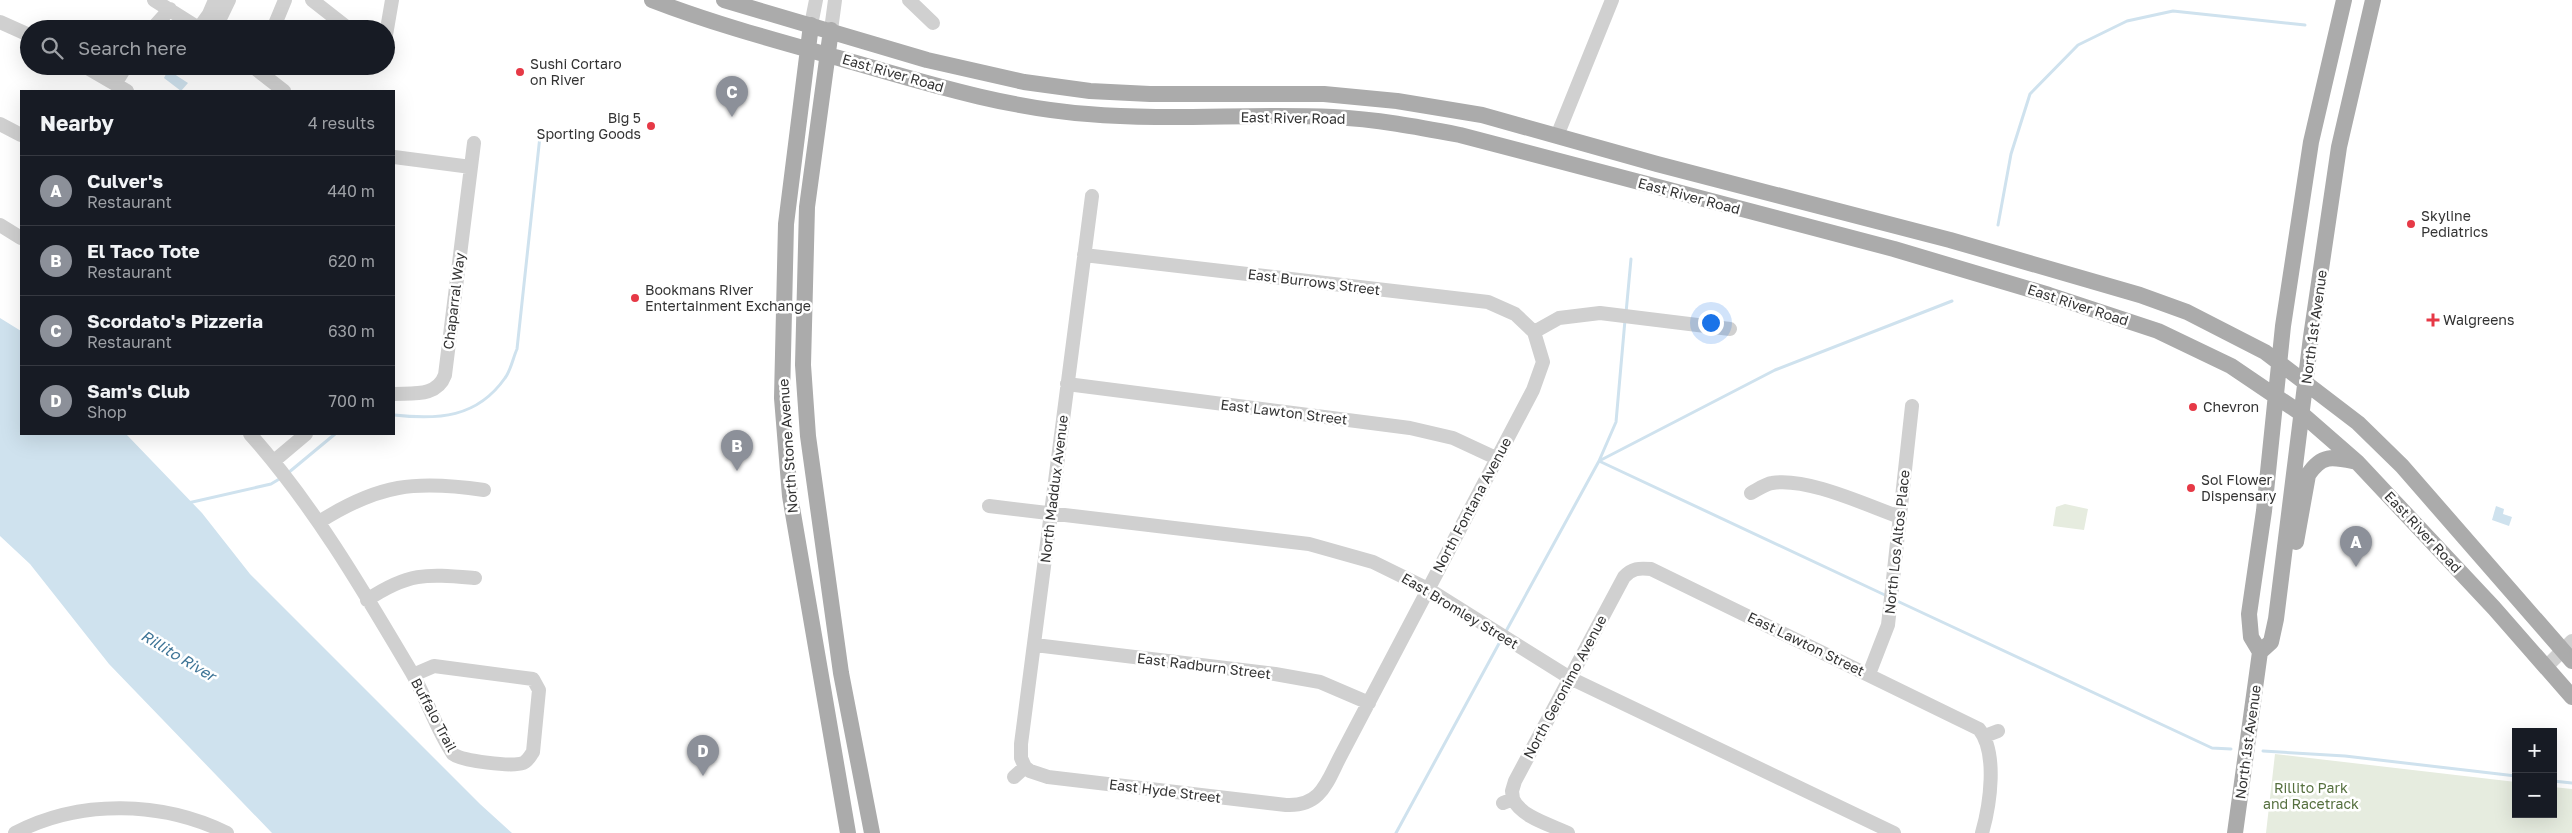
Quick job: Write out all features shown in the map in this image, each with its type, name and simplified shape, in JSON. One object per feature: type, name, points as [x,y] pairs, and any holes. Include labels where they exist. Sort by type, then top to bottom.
[{"type":"main road","name":"East River Road","points":[[724,0],[952,66],[1024,82],[1150,94],[1324,94],[1431,106],[1482,115],[1950,240],[2140,295],[2187,312],[2245,340],[2279,361],[2358,424],[2402,466],[2569,651]]},
{"type":"main road","name":"North 1st Avenue","points":[[2236,833],[2260,652],[2252,637],[2250,614],[2264,511],[2274,395],[2311,142],[2344,0]]},
{"type":"main road","name":"North 1st Avenue","points":[[2260,652],[2272,642],[2339,147],[2373,0]]},
{"type":"main road","name":"East River Road","points":[[659,3],[827,55],[975,95],[1085,114],[1144,118],[1332,117],[1399,124],[1502,144],[1603,173],[1894,249],[2049,295],[2141,325],[2183,341],[2232,366],[2302,414],[2357,462],[2494,608],[2572,697]]},
{"type":"main road","name":"North Stone Avenue","points":[[811,25],[786,224],[782,398],[790,496],[848,833]]},
{"type":"main road","name":"North Stone Avenue","points":[[831,30],[807,207],[803,374],[808,436],[840,663],[872,833]]},
{"type":"main road","points":[[1293,117],[1301,107],[1390,110],[1431,106]]},
{"type":"main road","points":[[1399,124],[1436,119],[1542,143],[1557,136]]},
{"type":"main road","points":[[2283,566],[2298,537],[2308,475],[2314,466],[2322,460],[2333,457],[2357,462]]},
{"type":"street","points":[[205,20],[215,0]]},
{"type":"street","points":[[220,20],[230,0]]},
{"type":"street","points":[[277,20],[285,0]]},
{"type":"street","points":[[312,0],[338,20]]},
{"type":"street","points":[[389,20],[392,0]]},
{"type":"street","points":[[811,25],[816,0]]},
{"type":"street","points":[[831,30],[835,0]]},
{"type":"street","points":[[909,0],[933,23]]},
{"type":"street","points":[[1557,136],[1612,0]]},
{"type":"street","points":[[155,20],[160,3],[187,20]]},
{"type":"street","points":[[0,22],[20,31]]},
{"type":"street","points":[[100,75],[126,90]]},
{"type":"street","points":[[115,84],[120,75]]},
{"type":"street","points":[[264,75],[283,90]]},
{"type":"street","points":[[0,124],[20,134]]},
{"type":"street","name":"Chaparral Way","points":[[395,394],[426,392],[435,389],[442,383],[445,375],[474,143]]},
{"type":"street","points":[[395,157],[471,167]]},
{"type":"street","name":"North Maddux Avenue","points":[[1025,767],[1020,752],[1092,196]]},
{"type":"street","points":[[0,225],[20,237]]},
{"type":"street","name":"East Burrows Street","points":[[1084,254],[1488,302],[1515,314],[1534,332]]},
{"type":"street","points":[[1534,332],[1559,318],[1600,313],[1730,329]]},
{"type":"street","name":"North Fontana Avenue","points":[[1308,803],[1322,791],[1533,390],[1543,362],[1534,332]]},
{"type":"street","name":"East Lawton Street","points":[[1068,384],[1410,428],[1453,438],[1496,458]]},
{"type":"street","name":"North Los Altos Place","points":[[1869,674],[1888,625],[1912,406]]},
{"type":"street","name":"Buffalo Trail","points":[[251,435],[276,463],[319,522],[413,675],[449,748],[458,757],[465,759],[514,765],[523,763],[529,758],[533,752],[539,690],[533,679],[526,676],[434,666],[413,675]]},
{"type":"street","points":[[276,463],[305,435]]},
{"type":"street","points":[[1751,493],[1771,482],[1796,484],[1835,493],[1900,517]]},
{"type":"street","points":[[319,522],[349,503],[388,490],[433,484],[484,490]]},
{"type":"street","name":"East Bromley Street","points":[[989,506],[1309,544],[1373,562],[1428,589],[1570,678],[1894,833]]},
{"type":"street","name":"East Lawton Street","points":[[1624,577],[1629,572],[1639,568],[1651,569],[1991,734],[1986,820],[1982,833]]},
{"type":"street","points":[[366,600],[390,584],[410,578],[434,575],[475,578]]},
{"type":"street","name":"North Geronimo Avenue","points":[[1568,833],[1524,812],[1508,801],[1515,781],[1624,577]]},
{"type":"street","name":"East Radburn Street","points":[[1035,645],[1275,674],[1320,682],[1369,703]]},
{"type":"street","points":[[2546,668],[2569,651]]},
{"type":"street","points":[[1014,777],[1025,767]]},
{"type":"street","name":"East Hyde Street","points":[[1025,767],[1030,772],[1048,777],[1286,805],[1308,803]]},
{"type":"street","points":[[15,833],[65,815],[125,807],[182,816],[226,833]]},
{"type":"green space","points":[[2065,504],[2088,509],[2084,530],[2053,526],[2056,507]]},
{"type":"green space","name":"Rillito Park and Racetrack","points":[[2275,754],[2512,782],[2512,818],[2557,818],[2557,787],[2572,789],[2572,833],[2266,833]]},
{"type":"water","points":[[166,75],[176,75],[188,83],[180,90],[164,78]]},
{"type":"water","name":"Rillito River","points":[[0,318],[20,330],[20,435],[127,435],[202,513],[250,574],[480,804],[512,833],[272,833],[109,664],[30,564],[0,536]]},
{"type":"water","points":[[2496,506],[2504,509],[2503,514],[2512,517],[2509,526],[2492,520]]},
{"type":"waterway","points":[[1998,225],[2011,154],[2030,94],[2078,45],[2127,21],[2173,11],[2305,25]]},
{"type":"waterway","points":[[395,415],[441,416],[469,409],[494,391],[507,375],[517,349],[540,136]]},
{"type":"waterway","points":[[1626,313],[1631,259]]},
{"type":"waterway","points":[[1505,633],[1599,461],[1775,370],[1952,301]]},
{"type":"waterway","points":[[1625,320],[1616,422],[1599,461],[1887,596]]},
{"type":"waterway","points":[[288,473],[334,435]]},
{"type":"waterway","points":[[188,503],[271,484],[281,478]]},
{"type":"waterway","points":[[1895,600],[2212,748],[2231,749]]},
{"type":"waterway","points":[[1396,833],[1502,638]]},
{"type":"waterway","points":[[2263,751],[2345,756],[2512,776]]},
{"type":"waterway","points":[[2557,781],[2572,783]]},
{"type":"place","name":"Sushi Cortaro on River","points":[[520,72]]},
{"type":"place","name":"Scordato's Pizzeria","points":[[732,117]]},
{"type":"place","name":"Big 5 Sporting Goods","points":[[651,126]]},
{"type":"place","name":"Skyline Pediatrics","points":[[2411,224]]},
{"type":"place","name":"Bookmans River Entertainment Exchange","points":[[635,298]]},
{"type":"place","name":"Walgreens","points":[[2433,320]]},
{"type":"place","name":"Chevron","points":[[2193,407]]},
{"type":"place","name":"El Taco Tote","points":[[737,471]]},
{"type":"place","name":"Sol Flower Dispensary","points":[[2191,488]]},
{"type":"place","name":"Culver's","points":[[2356,567]]},
{"type":"place","name":"Sam's Club","points":[[703,776]]}]
